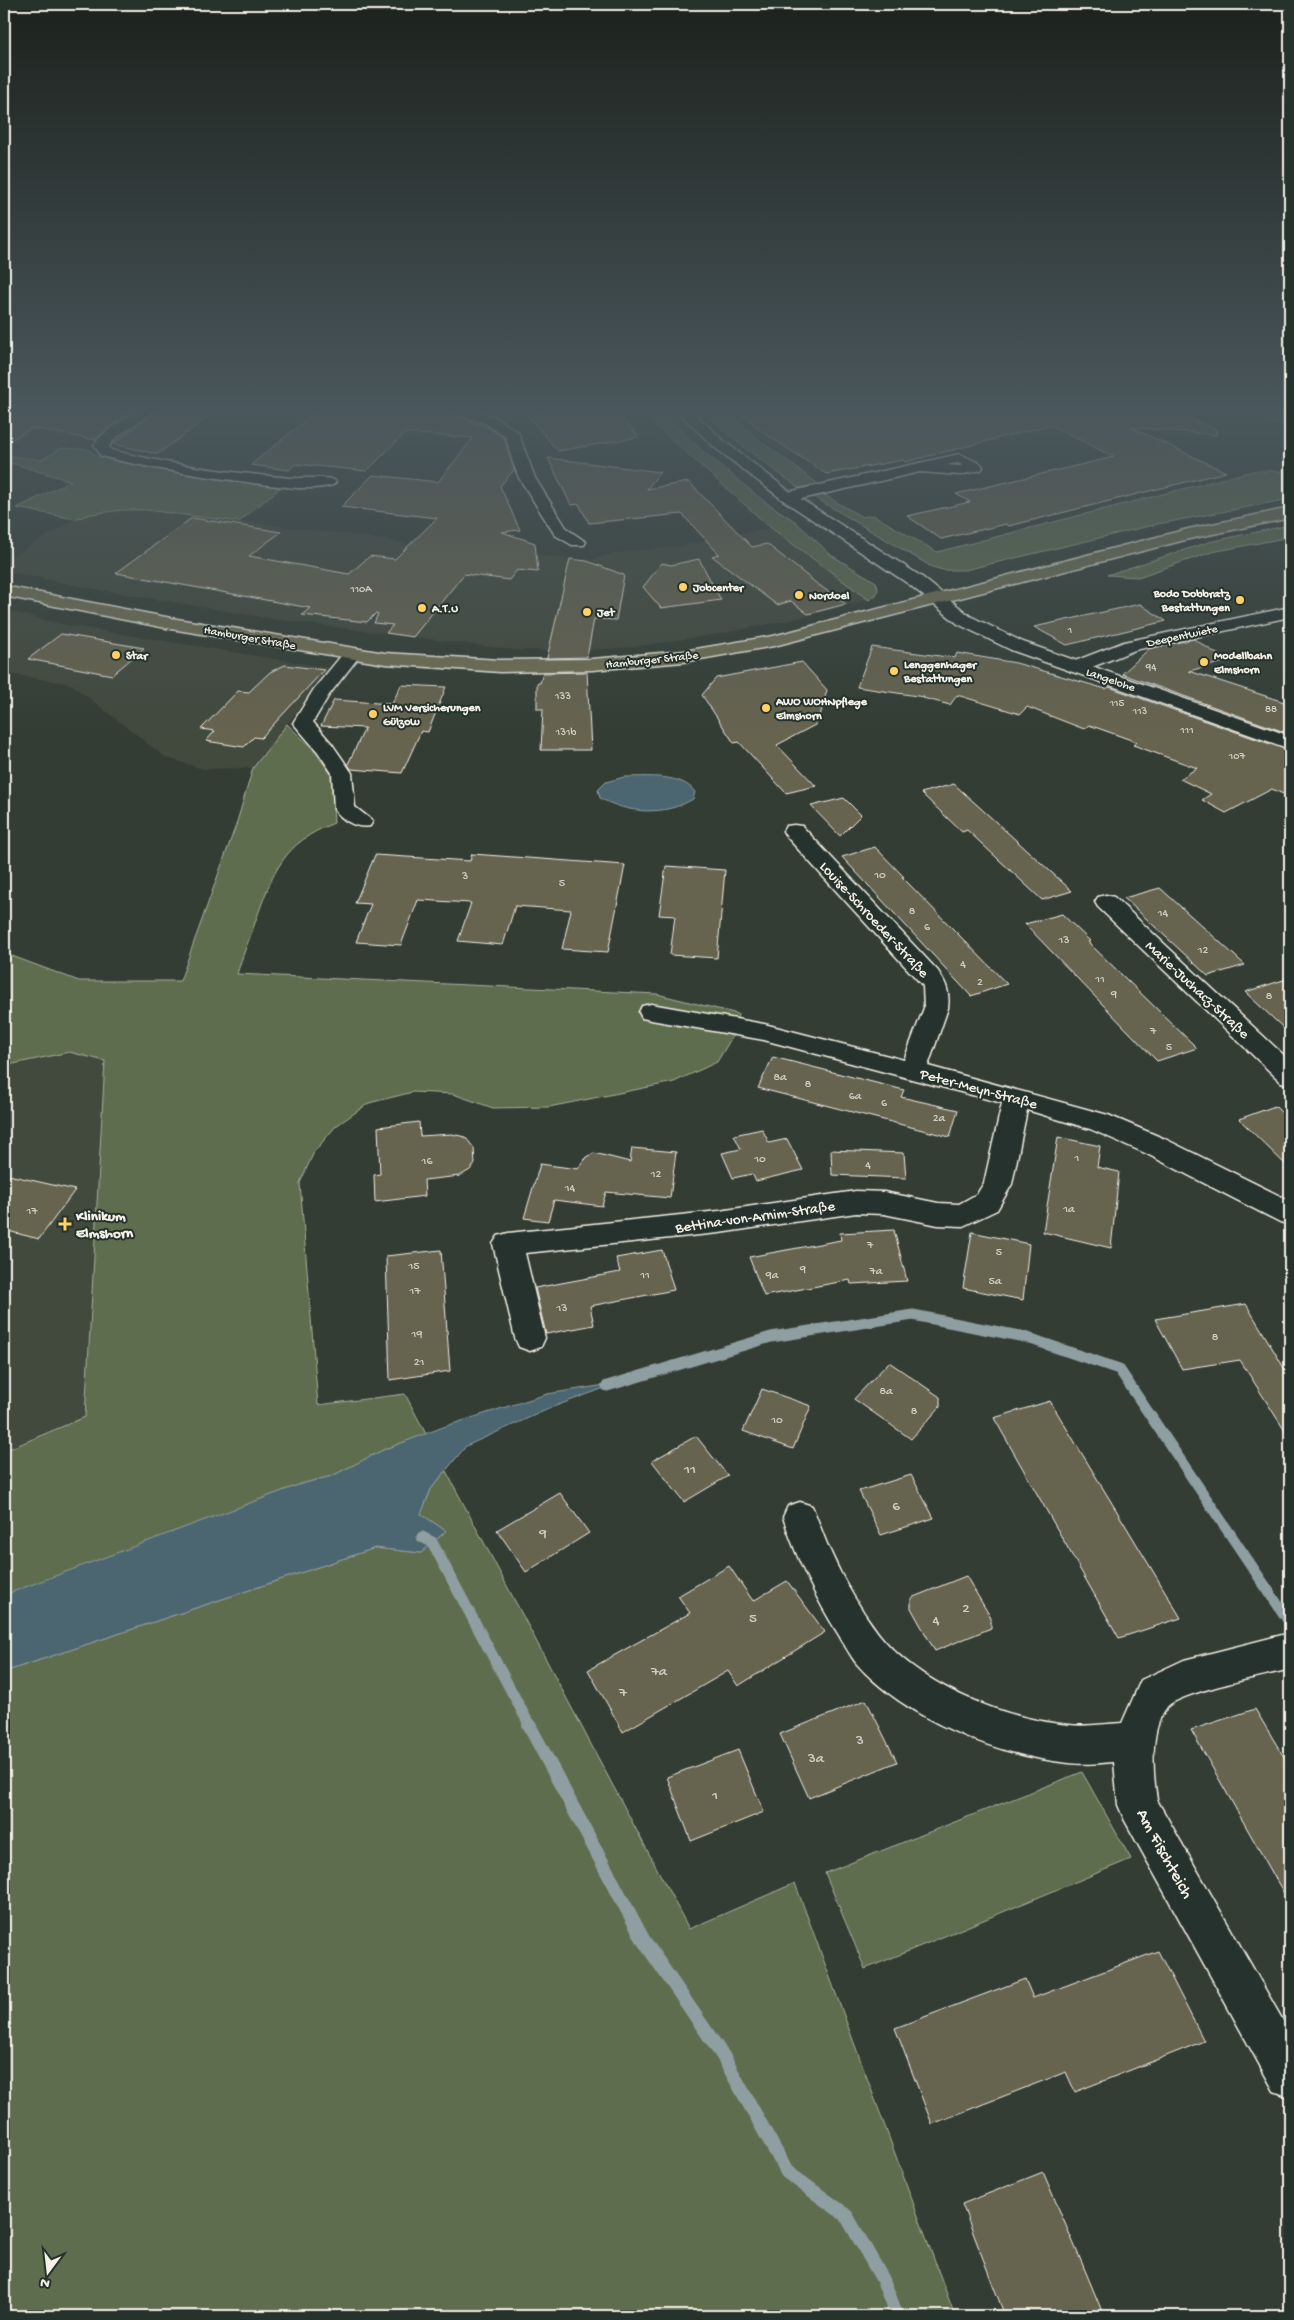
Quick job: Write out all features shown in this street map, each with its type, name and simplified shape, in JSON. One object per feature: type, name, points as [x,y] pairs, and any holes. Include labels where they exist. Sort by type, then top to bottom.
[{"type":"main road","name":"Hamburger Straße","points":[[4,591],[95,611],[352,654],[409,661],[526,666],[597,664],[668,658],[737,649],[774,641],[1188,534],[1274,516]]},
{"type":"street","points":[[551,516],[561,532],[578,542]]},
{"type":"street","name":"Langelohe","points":[[819,516],[916,581],[964,620],[1017,646],[1216,715],[1290,743]]},
{"type":"street","name":"Deepentwiete","points":[[1077,667],[1130,646],[1290,612]]},
{"type":"street","points":[[352,654],[321,693],[303,723],[325,748],[342,774],[346,809],[362,821]]},
{"type":"street","name":"Louise-Schroeder-Straße","points":[[794,832],[929,976],[936,990],[938,1001],[913,1070]]},
{"type":"street","name":"Marie-Juchacz-Straße","points":[[1106,902],[1290,1076]]},
{"type":"street","name":"Peter-Meyn-Straße","points":[[651,1012],[764,1032],[913,1070],[1099,1122],[1156,1146],[1290,1214]]},
{"type":"street","name":"Bettina-von-Arnim-Straße","points":[[530,1338],[508,1244],[719,1222],[856,1202],[884,1204],[938,1214],[963,1215],[987,1202],[998,1184],[1016,1098]]},
{"type":"street","points":[[800,1517],[813,1558],[837,1602],[868,1649],[890,1671],[933,1701],[997,1729],[1063,1744],[1137,1741]]},
{"type":"street","name":"Am Fischteich","points":[[1290,1650],[1184,1678],[1154,1693],[1140,1724],[1133,1766],[1138,1805],[1290,2075]]},
{"type":"shaded area","points":[[84,516],[199,516],[360,536],[463,554],[521,553],[587,561],[609,554],[680,546],[771,528],[869,600],[794,619],[725,633],[633,647],[575,651],[515,650],[272,619],[90,588],[4,571],[4,561],[75,519]]},
{"type":"shaded area","points":[[4,610],[66,625],[331,668],[253,768],[202,769],[165,757],[71,684],[4,673]]},
{"type":"shaded area","name":"Klinikum Elmshorn","points":[[4,1001],[167,1029],[85,1417],[4,1451]]},
{"type":"green space","points":[[61,516],[84,516],[75,519]]},
{"type":"green space","points":[[195,516],[246,516],[239,522]]},
{"type":"green space","points":[[758,516],[787,516],[831,555],[876,582],[878,589],[876,595],[869,600]]},
{"type":"green space","points":[[846,516],[875,516],[937,552],[1076,516],[1199,516],[1158,524],[965,570],[943,570],[932,567]]},
{"type":"green space","points":[[1290,525],[1290,537],[1212,552],[1138,577],[1107,575],[1209,542]]},
{"type":"green space","points":[[287,724],[313,749],[331,774],[334,823],[303,840],[282,861],[268,887],[237,974],[657,994],[738,1014],[735,1032],[717,1062],[674,1082],[549,1107],[493,1108],[453,1094],[413,1092],[369,1103],[336,1126],[314,1152],[300,1183],[318,1405],[405,1394],[426,1434],[383,1450],[332,1476],[301,1484],[4,1597],[4,1451],[85,1417],[105,1061],[69,1052],[4,1066],[4,953],[79,981],[180,981],[236,825],[253,768]]},
{"type":"green space","points":[[446,1471],[689,1929],[795,1883],[955,2316],[4,2316],[4,1672],[375,1548],[421,1553],[446,1531],[421,1514],[431,1489]]},
{"type":"green space","points":[[1082,1772],[1131,1859],[865,1969],[825,1873]]},
{"type":"water","points":[[624,777],[662,777],[672,779],[689,786],[695,792],[693,799],[682,804],[671,808],[646,811],[622,807],[600,798],[598,790],[606,782]]},
{"type":"water","points":[[618,1383],[553,1407],[466,1446],[431,1489],[421,1514],[446,1531],[421,1553],[375,1548],[4,1672],[4,1595],[301,1484],[332,1476],[383,1450],[446,1426],[547,1394]]},
{"type":"building","points":[[422,516],[514,516],[520,530],[502,532],[535,543],[538,572],[517,570],[509,580],[464,574],[413,637],[386,633],[393,625],[374,623],[378,614],[376,613],[367,622],[302,615],[310,608],[116,573],[192,518],[281,532],[249,556],[349,574],[370,556],[395,559],[437,518]]},
{"type":"building","points":[[585,516],[659,516],[589,523]]},
{"type":"building","points":[[684,516],[722,516],[752,547],[767,544],[846,604],[808,614],[791,601],[777,605],[712,556],[719,554]]},
{"type":"building","points":[[907,516],[1048,516],[1009,526],[1006,524],[941,539]]},
{"type":"building","points":[[570,559],[587,561],[624,575],[616,620],[594,619],[587,657],[547,658]]},
{"type":"building","name":"Jobcenter","points":[[699,559],[721,600],[661,608],[643,587],[662,563],[671,565]]},
{"type":"building","points":[[1140,604],[1166,621],[1067,645],[1034,627]]},
{"type":"building","points":[[61,634],[144,648],[112,675],[28,659]]},
{"type":"building","points":[[1194,639],[1228,661],[1189,671],[1290,704],[1290,734],[1122,674],[1149,649]]},
{"type":"building","points":[[872,647],[955,658],[957,653],[1016,663],[1106,689],[1109,687],[1290,751],[1290,797],[1272,789],[1226,813],[1202,800],[1211,794],[1180,779],[1197,768],[1133,745],[1137,742],[1089,725],[1084,729],[1027,707],[1020,714],[957,695],[950,705],[924,697],[857,687]]},
{"type":"building","name":"AWO WOHNpflege Elmshorn","points":[[802,662],[827,690],[819,720],[815,725],[777,745],[816,786],[786,793],[739,742],[734,743],[702,695],[716,678]]},
{"type":"building","points":[[285,665],[324,670],[261,738],[254,737],[244,747],[206,741],[215,731],[201,729],[238,691],[249,692],[270,672]]},
{"type":"building","points":[[587,672],[591,750],[541,750],[543,709],[537,709],[537,683],[540,683],[543,673]]},
{"type":"building","points":[[401,685],[446,687],[428,732],[421,731],[402,773],[351,769],[348,764],[365,728],[321,726],[334,700],[392,704]]},
{"type":"building","points":[[954,784],[1072,891],[1042,900],[967,830],[962,832],[921,793]]},
{"type":"building","points":[[844,798],[861,815],[840,836],[811,806]]},
{"type":"building","points":[[875,847],[1007,984],[971,996],[842,857]]},
{"type":"building","points":[[472,854],[625,865],[608,952],[562,949],[571,910],[515,906],[503,945],[458,941],[471,903],[418,900],[401,945],[356,942],[371,904],[355,903],[375,855],[470,861]]},
{"type":"building","points":[[666,866],[725,870],[717,958],[670,955],[675,916],[659,915]]},
{"type":"building","points":[[1160,888],[1245,965],[1208,976],[1124,898]]},
{"type":"building","points":[[1062,914],[1090,941],[1088,942],[1197,1048],[1157,1061],[1025,924]]},
{"type":"building","points":[[1290,978],[1290,1034],[1245,992]]},
{"type":"building","points":[[773,1057],[904,1090],[901,1097],[958,1110],[950,1137],[758,1088]]},
{"type":"building","points":[[1275,1106],[1290,1121],[1290,1169],[1239,1119]]},
{"type":"building","points":[[419,1122],[420,1136],[452,1134],[465,1137],[474,1148],[475,1164],[470,1170],[460,1176],[424,1180],[425,1196],[375,1202],[374,1175],[380,1174],[378,1127]]},
{"type":"building","points":[[762,1129],[769,1143],[787,1139],[803,1170],[756,1181],[752,1174],[733,1178],[722,1153],[741,1149],[734,1135]]},
{"type":"building","points":[[1058,1137],[1100,1146],[1097,1167],[1119,1172],[1111,1248],[1043,1232]]},
{"type":"building","points":[[632,1148],[676,1152],[670,1198],[606,1192],[602,1206],[554,1200],[548,1221],[524,1218],[540,1164],[578,1169],[586,1157],[594,1153],[630,1162]]},
{"type":"building","points":[[831,1150],[904,1153],[906,1178],[832,1175]]},
{"type":"building","points":[[4,1174],[75,1190],[39,1239],[4,1230]]},
{"type":"building","points":[[894,1230],[907,1281],[851,1284],[850,1280],[764,1296],[749,1257],[841,1240],[840,1233]]},
{"type":"building","points":[[972,1232],[1029,1244],[1023,1300],[963,1288]]},
{"type":"building","points":[[441,1250],[450,1371],[390,1380],[386,1256]]},
{"type":"building","points":[[662,1250],[674,1290],[590,1306],[594,1325],[546,1334],[535,1288],[620,1272],[616,1258]]},
{"type":"building","points":[[1246,1304],[1290,1378],[1290,1439],[1240,1360],[1182,1369],[1155,1319]]},
{"type":"building","points":[[889,1362],[940,1397],[940,1407],[911,1439],[854,1399]]},
{"type":"building","points":[[762,1389],[811,1406],[793,1449],[743,1431]]},
{"type":"building","points":[[1050,1401],[1181,1618],[1119,1638],[994,1418]]},
{"type":"building","points":[[696,1436],[728,1476],[684,1502],[652,1461]]},
{"type":"building","points":[[911,1475],[934,1518],[881,1535],[859,1491]]},
{"type":"building","points":[[560,1493],[589,1533],[526,1572],[497,1530]]},
{"type":"building","points":[[729,1566],[753,1601],[787,1581],[825,1632],[738,1686],[728,1671],[623,1732],[588,1670],[690,1613],[678,1596]]},
{"type":"building","points":[[966,1576],[991,1618],[991,1628],[935,1651],[911,1608],[911,1598]]},
{"type":"building","points":[[866,1700],[897,1762],[809,1798],[780,1734]]},
{"type":"building","points":[[1255,1709],[1290,1767],[1290,1904],[1191,1730]]},
{"type":"building","points":[[738,1750],[764,1812],[691,1841],[667,1777]]},
{"type":"building","points":[[1158,1951],[1204,2041],[1075,2092],[1066,2072],[932,2124],[895,2028],[1025,1979],[1033,1998]]},
{"type":"building","points":[[1043,2172],[1104,2316],[1005,2316],[962,2204]]},
{"type":"waterway","points":[[607,1386],[771,1337],[913,1315],[1025,1337],[1119,1369],[1290,1623]]},
{"type":"waterway","points":[[422,1537],[432,1542],[530,1726]]},
{"type":"waterway","points":[[529,1725],[644,1941],[723,2056],[787,2172],[846,2215],[883,2280],[897,2316]]},
{"type":"place","name":"Jobcenter","points":[[683,587]]},
{"type":"place","name":"Nordoel","points":[[799,595]]},
{"type":"place","name":"Bodo Dobbratz Bestattungen","points":[[1240,600]]},
{"type":"place","name":"A.T.U","points":[[422,608]]},
{"type":"place","name":"Jet","points":[[587,612]]},
{"type":"place","name":"Star","points":[[116,655]]},
{"type":"place","name":"Modellbahn Elmshorn","points":[[1204,662]]},
{"type":"place","name":"Lenggenhager Bestattungen","points":[[894,671]]},
{"type":"place","name":"AWO WOHNpflege Elmshorn","points":[[766,708]]},
{"type":"place","name":"LVM Versicherungen Gülzow","points":[[373,714]]},
{"type":"place","name":"Klinikum Elmshorn","points":[[65,1224]]}]
